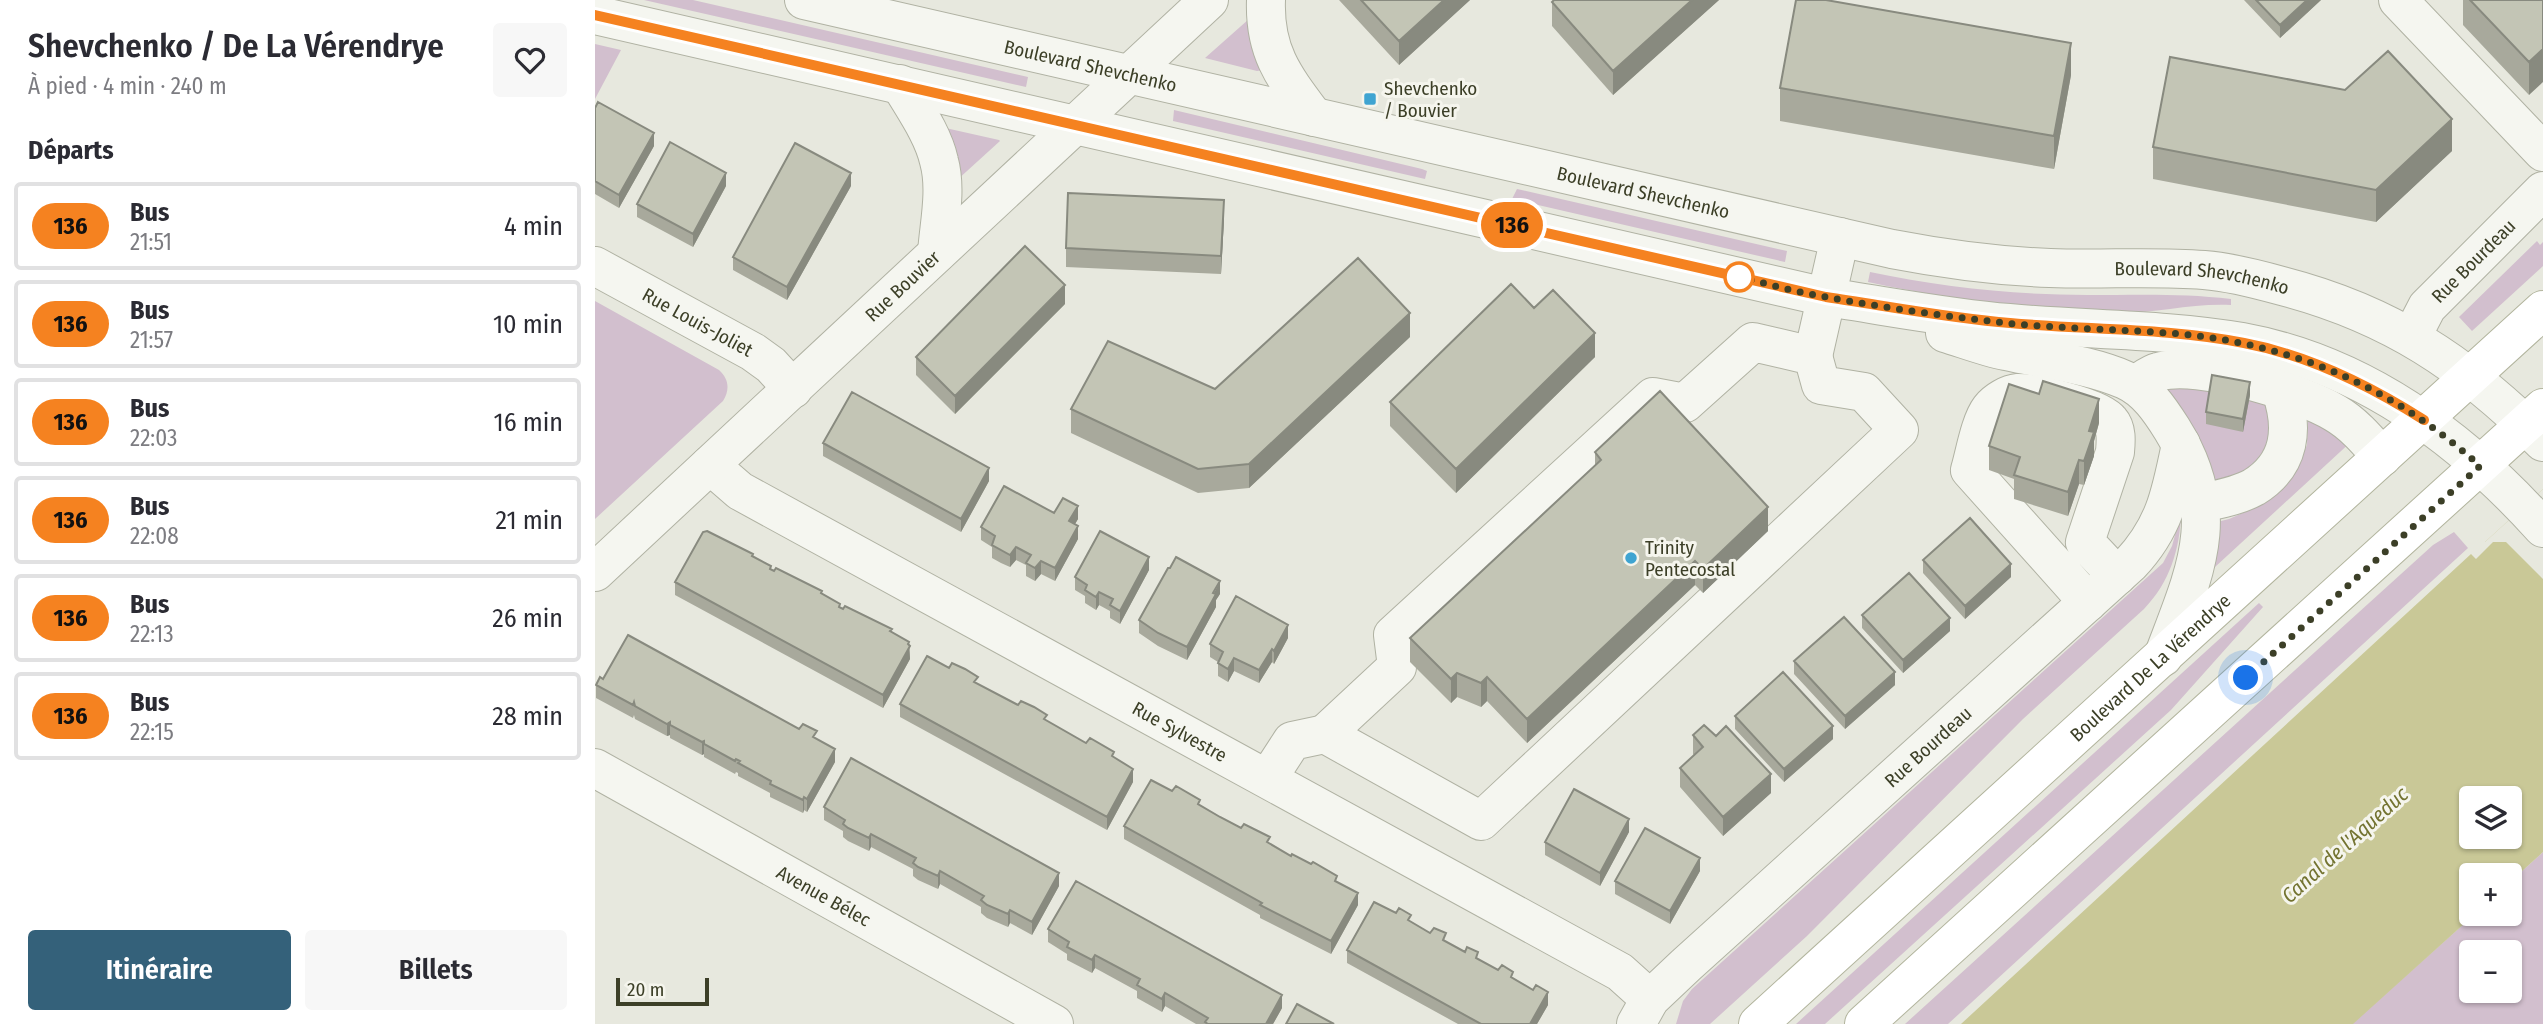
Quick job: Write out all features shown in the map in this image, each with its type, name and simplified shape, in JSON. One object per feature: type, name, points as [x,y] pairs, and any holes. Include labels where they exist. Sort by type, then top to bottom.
[{"type":"main road","name":"Boulevard De La Vérendrye","points":[[1758,1024],[2543,310]]},
{"type":"main road","points":[[1864,1024],[2480,466],[2537,425]]},
{"type":"street","name":"Boulevard Shevchenko","points":[[804,0],[1926,256],[1987,264],[2051,268],[2175,268],[2238,275],[2330,300],[2411,336],[2472,376],[2537,425]]},
{"type":"street","name":"Rue Bouvier","points":[[595,572],[1209,0]]},
{"type":"street","points":[[1266,0],[1265,25],[1274,58],[1314,117]]},
{"type":"street","points":[[2417,6],[2543,152]]},
{"type":"street","points":[[595,15],[1826,297],[2002,351],[2094,371],[2135,385],[2155,405],[2181,444],[2194,475],[2201,503],[2201,538],[2196,563],[2164,657]]},
{"type":"street","points":[[900,84],[933,142],[940,165],[941,200],[937,253]]},
{"type":"street","name":"Rue Bourdeau","points":[[2411,336],[2427,307],[2543,191]]},
{"type":"street","points":[[1325,734],[1482,821],[1899,430],[1864,392],[1821,385],[1813,356],[1840,237]]},
{"type":"street","name":"Rue Louis-Joliet","points":[[595,266],[753,352],[771,365],[793,389]]},
{"type":"street","points":[[1826,297],[2006,323],[2180,334],[2244,343],[2318,365],[2356,381],[2424,420],[2480,466],[2533,517]]},
{"type":"street","points":[[1268,778],[1292,741],[1325,734],[1397,667],[1393,635],[1653,397],[1685,402],[1753,342],[1813,356]]},
{"type":"street","points":[[2027,394],[2035,358]]},
{"type":"street","points":[[2135,385],[2157,372],[2187,370],[2230,376],[2281,391],[2337,413],[2382,457]]},
{"type":"street","points":[[2201,503],[2227,498],[2254,487],[2283,456],[2290,421],[2281,391]]},
{"type":"street","points":[[2048,558],[2085,542],[2115,452],[2115,429],[2101,413],[2027,394],[2011,394],[1991,408],[1986,417],[1970,470],[2048,558],[2088,602]]},
{"type":"street","name":"Rue Bourdeau","points":[[1643,1011],[2144,550],[2163,519],[2170,499],[2181,444]]},
{"type":"street","name":"Rue Sylvestre","points":[[710,465],[740,491],[1268,778],[1438,875],[1620,972],[1643,1011]]},
{"type":"street","points":[[2048,558],[2052,511]]},
{"type":"street","points":[[2085,542],[2117,576]]},
{"type":"street","name":"Avenue Bélec","points":[[595,768],[1054,1024]]},
{"type":"shaded area","points":[[644,0],[693,0],[1028,77],[1026,87]]},
{"type":"shaded area","points":[[1249,19],[1263,70],[1257,71],[1205,58]]},
{"type":"shaded area","points":[[595,44],[621,50],[595,99]]},
{"type":"shaded area","points":[[1174,110],[1422,169],[1427,171],[1425,179],[1173,121]]},
{"type":"shaded area","points":[[941,127],[999,140],[1000,141],[956,181]]},
{"type":"shaded area","points":[[1517,189],[1787,251],[1785,262],[1512,199]]},
{"type":"shaded area","points":[[2537,241],[2540,245],[2543,242],[2543,266],[2472,331],[2459,317]]},
{"type":"shaded area","points":[[1870,272],[2005,292],[2195,296],[2231,299],[2231,305],[2118,313],[2024,307],[1960,299],[1868,282]]},
{"type":"shaded area","points":[[595,301],[719,370],[727,381],[727,393],[723,401],[595,519]]},
{"type":"shaded area","points":[[2167,386],[2212,388],[2242,432],[2250,395],[2263,401],[2268,410],[2270,429],[2269,438],[2260,456],[2242,472],[2213,483],[2162,389]]},
{"type":"shaded area","points":[[2308,415],[2353,440],[2215,567],[2211,565],[2217,522],[2245,512],[2300,461],[2307,445]]},
{"type":"shaded area","points":[[2181,513],[2172,564],[2161,588],[2144,609],[2023,719],[1807,936],[1710,1024],[1676,1024],[1683,1001],[1692,989],[2163,563],[2172,546]]},
{"type":"shaded area","points":[[2454,532],[2468,548],[1948,1024],[1905,1024],[2433,545]]},
{"type":"shaded area","points":[[2259,603],[2263,607],[2171,710],[1825,1024],[1796,1024]]},
{"type":"shaded area","points":[[2543,852],[2543,1024],[2352,1024],[2462,926],[2522,926],[2522,871]]},
{"type":"water","name":"Canal de l'Aqueduc","points":[[2543,489],[2543,852],[2522,871],[2522,863],[2459,863],[2459,926],[2462,926],[2353,1024],[1961,1024],[2471,554],[2476,559],[2493,542],[2485,542]]},
{"type":"pier","points":[[2543,489],[2543,579],[2506,542],[2485,542]]},
{"type":"building","points":[[1361,0],[1444,0],[1399,41]]},
{"type":"building","points":[[1692,0],[1613,71],[1552,2]]},
{"type":"building","points":[[1796,0],[1826,0],[2071,43],[2054,136],[1780,88]]},
{"type":"building","points":[[2256,0],[2307,0],[2280,25]]},
{"type":"building","points":[[2470,0],[2543,0],[2543,49],[2529,62]]},
{"type":"building","points":[[2388,51],[2452,119],[2376,190],[2153,147],[2170,57],[2345,90]]},
{"type":"building","points":[[598,102],[654,133],[619,195],[595,181],[595,108]]},
{"type":"building","points":[[670,142],[726,173],[693,234],[637,204]]},
{"type":"building","points":[[795,143],[851,173],[787,287],[733,257]]},
{"type":"building","points":[[1068,193],[1224,200],[1221,256],[1066,248]]},
{"type":"building","points":[[1025,246],[1065,285],[955,396],[916,357]]},
{"type":"building","points":[[1358,258],[1410,313],[1249,464],[1198,469],[1071,409],[1108,341],[1215,389]]},
{"type":"building","points":[[1511,284],[1534,308],[1553,290],[1595,333],[1456,469],[1390,402]]},
{"type":"building","points":[[2212,375],[2250,382],[2243,419],[2206,412]]},
{"type":"building","points":[[2043,381],[2099,399],[2089,431],[2094,432],[2084,461],[2079,460],[2068,492],[2014,475],[2020,457],[1989,446],[2009,384],[2039,394]]},
{"type":"building","name":"Trinity Pentecostal","points":[[1660,391],[1768,507],[1703,569],[1695,561],[1527,719],[1487,677],[1481,683],[1457,673],[1451,679],[1410,638],[1601,460],[1595,452]]},
{"type":"building","points":[[852,392],[989,468],[961,519],[823,443]]},
{"type":"building","points":[[1004,486],[1054,513],[1063,498],[1078,506],[1069,521],[1078,526],[1055,568],[1041,561],[1035,568],[1026,563],[1031,555],[1016,547],[1010,555],[992,545],[995,536],[981,527]]},
{"type":"building","points":[[1970,518],[2011,564],[1965,606],[1923,560]]},
{"type":"building","points":[[707,531],[753,554],[752,556],[771,566],[770,569],[774,571],[776,568],[822,591],[821,593],[840,604],[839,607],[843,609],[845,606],[892,629],[890,631],[909,642],[910,646],[883,695],[675,582],[703,532]]},
{"type":"building","points":[[1100,531],[1149,557],[1120,611],[1110,605],[1113,599],[1099,592],[1096,597],[1085,590],[1087,585],[1075,577]]},
{"type":"building","points":[[1176,557],[1220,581],[1213,593],[1216,594],[1187,647],[1139,620]]},
{"type":"building","points":[[1909,573],[1950,618],[1903,660],[1862,615]]},
{"type":"building","points":[[1236,596],[1288,625],[1274,651],[1272,649],[1259,670],[1234,658],[1228,669],[1218,663],[1223,652],[1210,644]]},
{"type":"building","points":[[1844,617],[1895,672],[1845,716],[1794,661]]},
{"type":"building","points":[[628,635],[799,729],[803,724],[817,731],[813,737],[835,749],[807,799],[804,797],[803,800],[770,784],[771,781],[738,763],[740,761],[735,761],[704,744],[704,741],[670,725],[670,722],[667,724],[635,706],[634,702],[633,705],[596,685],[600,677],[603,679]]},
{"type":"building","points":[[927,656],[949,668],[952,663],[965,669],[978,677],[974,682],[1018,705],[1021,701],[1034,707],[1047,715],[1044,719],[1086,743],[1090,738],[1114,752],[1112,756],[1133,769],[1107,817],[900,704]]},
{"type":"building","points":[[1783,672],[1833,726],[1784,769],[1735,716]]},
{"type":"building","points":[[1704,725],[1716,736],[1726,726],[1771,774],[1723,817],[1680,768],[1703,747],[1693,735]]},
{"type":"building","points":[[851,758],[1059,873],[1032,922],[1010,910],[1008,914],[987,905],[981,900],[984,896],[940,871],[938,876],[918,867],[913,863],[916,858],[871,834],[869,838],[848,828],[843,824],[845,820],[824,807]]},
{"type":"building","points":[[1151,780],[1172,791],[1176,786],[1200,800],[1198,804],[1220,817],[1241,828],[1244,824],[1270,837],[1267,842],[1291,856],[1292,854],[1311,864],[1313,862],[1337,876],[1335,881],[1358,893],[1331,941],[1260,905],[1262,903],[1124,826]]},
{"type":"building","points":[[1574,789],[1629,819],[1600,873],[1545,842]]},
{"type":"building","points":[[1645,828],[1700,858],[1670,911],[1615,881]]},
{"type":"building","points":[[1076,881],[1282,995],[1266,1024],[1208,1024],[1205,1022],[1208,1018],[1165,993],[1162,999],[1137,985],[1140,979],[1095,955],[1092,960],[1067,947],[1069,942],[1048,929]]},
{"type":"building","points":[[1374,902],[1396,913],[1399,908],[1411,915],[1408,920],[1430,933],[1434,928],[1446,933],[1443,940],[1465,952],[1467,947],[1478,952],[1476,958],[1498,970],[1502,965],[1513,972],[1511,977],[1533,990],[1536,985],[1548,992],[1530,1024],[1481,1024],[1347,950]]},
{"type":"building","points":[[1297,1004],[1334,1024],[1286,1024]]},
{"type":"bus line","name":"136","points":[[595,15],[1826,297],[2006,323],[2180,334],[2268,348],[2356,381],[2424,420]]},
{"type":"place","name":"Shevchenko / Bouvier","points":[[1370,99]]},
{"type":"place","name":"Trinity Pentecostal","points":[[1631,558]]},
{"type":"route","points":[[1739,277],[1733,275],[1826,297],[2006,323],[2180,334],[2268,348],[2356,381],[2397,403],[2424,420],[2480,466],[2246,678]]}]
